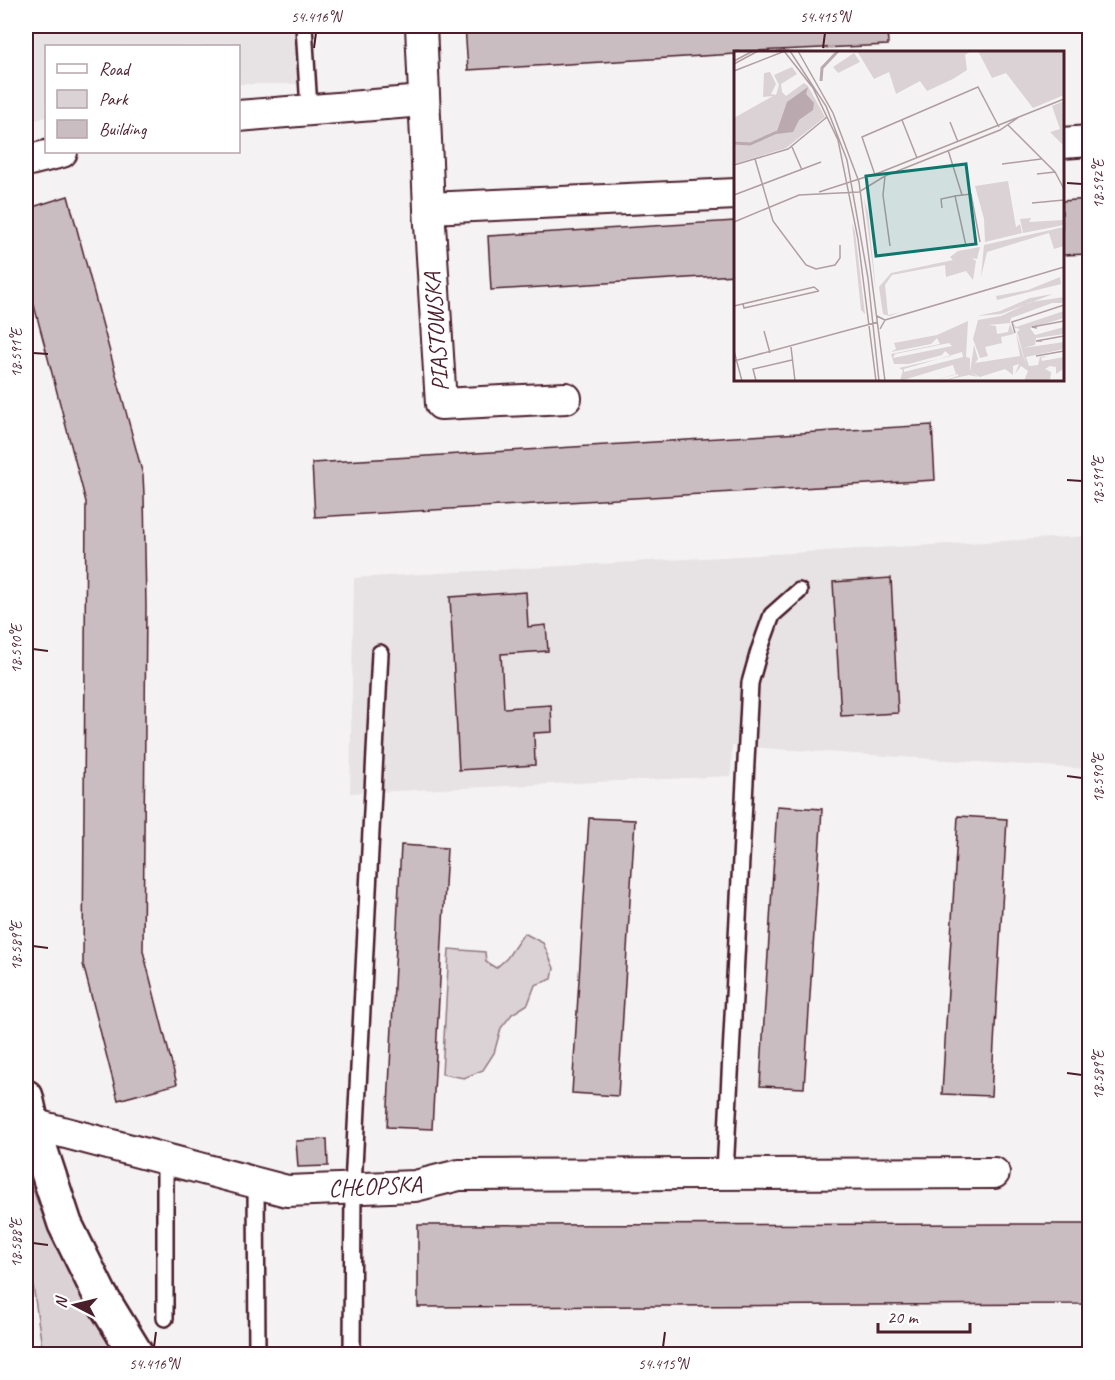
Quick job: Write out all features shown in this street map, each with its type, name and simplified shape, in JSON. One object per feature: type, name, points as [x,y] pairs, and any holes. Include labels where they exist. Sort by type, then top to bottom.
[{"type":"street","name":"PIASTOWSKA","points":[[421,26],[423,101],[441,404],[566,398]]},
{"type":"street","points":[[240,116],[423,101]]},
{"type":"street","points":[[1064,143],[1089,141]]},
{"type":"street","points":[[26,161],[58,153]]},
{"type":"street","points":[[429,208],[734,194]]},
{"type":"street","points":[[27,1118],[65,1224],[100,1295],[136,1354]]},
{"type":"street","name":"CHŁOPSKA","points":[[27,1118],[165,1159],[287,1191],[416,1186],[459,1175],[994,1173]]},
{"type":"lane","points":[[304,26],[309,109]]},
{"type":"lane","points":[[725,1173],[750,683],[772,615],[799,591]]},
{"type":"lane","points":[[352,1354],[353,1187],[380,653]]},
{"type":"lane","points":[[165,1159],[165,1318]]},
{"type":"lane","points":[[256,1184],[257,1352]]},
{"type":"shaded area","points":[[26,26],[295,26],[302,84],[240,84],[240,45],[45,45],[45,117],[26,123]]},
{"type":"shaded area","points":[[1089,536],[1089,769],[732,746],[731,776],[350,793],[354,578]]},
{"type":"green space","points":[[524,933],[543,943],[554,968],[552,979],[535,985],[528,1004],[512,1014],[501,1028],[494,1053],[483,1070],[464,1078],[442,1074],[449,949],[485,952],[486,962],[496,968],[507,958]]},
{"type":"green space","points":[[26,1168],[43,1217],[64,1264],[115,1354],[43,1354],[26,1237]]},
{"type":"building","points":[[465,26],[887,26],[888,45],[734,51],[734,54],[468,70]]},
{"type":"building","points":[[68,196],[143,475],[146,606],[143,951],[177,1084],[118,1100],[83,964],[86,502],[26,275],[26,209]]},
{"type":"building","points":[[1089,199],[1089,254],[1064,255],[1064,201]]},
{"type":"building","points":[[734,221],[734,275],[491,290],[488,236]]},
{"type":"building","points":[[932,425],[935,480],[315,517],[312,463]]},
{"type":"building","points":[[891,578],[898,713],[841,716],[833,582]]},
{"type":"building","points":[[526,592],[528,627],[546,625],[548,651],[501,654],[504,708],[551,705],[552,732],[534,733],[535,765],[459,770],[450,597]]},
{"type":"building","points":[[777,806],[822,809],[804,1088],[760,1086]]},
{"type":"building","points":[[958,816],[1007,819],[991,1096],[942,1094]]},
{"type":"building","points":[[589,818],[635,820],[618,1096],[572,1093]]},
{"type":"building","points":[[401,845],[447,848],[432,1129],[387,1127]]},
{"type":"building","points":[[327,1139],[328,1166],[298,1167],[296,1141]]},
{"type":"building","points":[[1089,1224],[1089,1304],[418,1307],[418,1225]]}]
